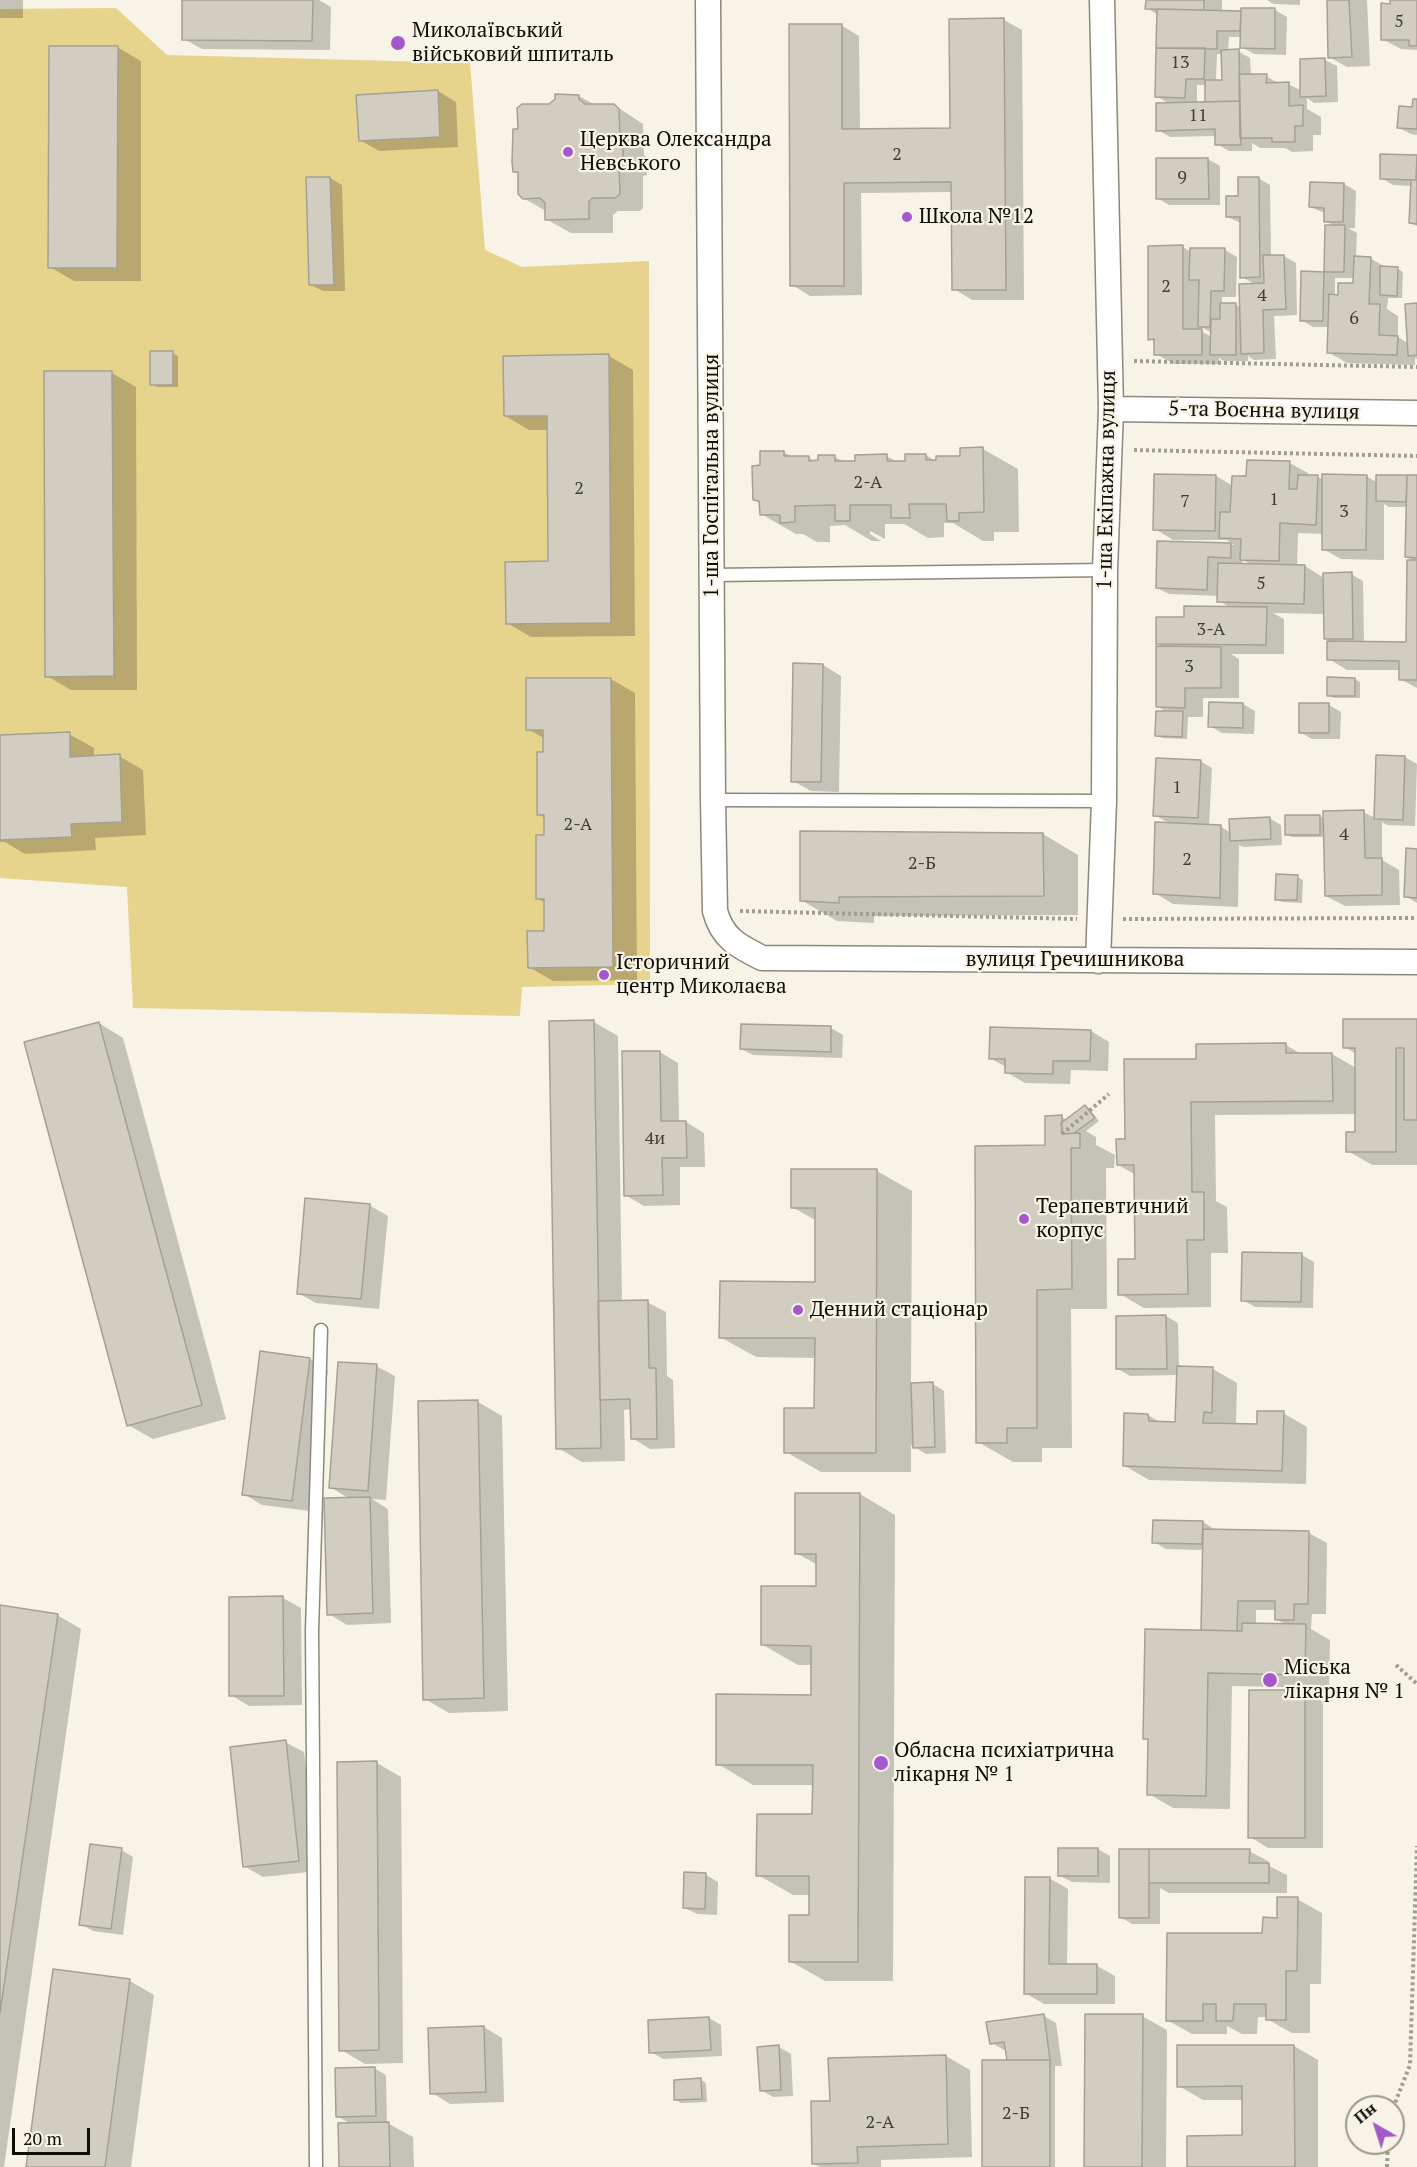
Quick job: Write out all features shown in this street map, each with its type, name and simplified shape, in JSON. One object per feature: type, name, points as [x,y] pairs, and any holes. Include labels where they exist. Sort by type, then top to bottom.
[{"type":"street","name":"1-ша Госпітальна вулиця","points":[[708,0],[715,911],[719,925],[736,945]]},
{"type":"street","name":"1-ша Екіпажна вулиця","points":[[1098,961],[1104,801],[1105,570],[1111,409],[1101,0]]},
{"type":"street","name":"5-та Воєнна вулиця","points":[[1111,409],[1417,413]]},
{"type":"street","name":"вулиця Гречишникова","points":[[736,945],[762,958],[1417,962]]},
{"type":"lane","points":[[713,575],[1105,570]]},
{"type":"lane","points":[[713,800],[1104,801]]},
{"type":"lane","points":[[316,2167],[312,1631],[321,1330]]},
{"type":"path","points":[[1110,361],[1417,367]]},
{"type":"path","points":[[1109,450],[1417,456]]},
{"type":"path","points":[[715,911],[1100,920],[1417,918]]},
{"type":"path","points":[[1062,1134],[1109,1094]]},
{"type":"path","points":[[1396,1665],[1417,1684]]},
{"type":"path","points":[[1398,2095],[1410,2065],[1417,1846]]},
{"type":"shaded area","points":[[116,8],[167,55],[470,63],[485,250],[522,267],[649,261],[650,984],[522,987],[520,1016],[133,1008],[127,887],[0,878],[0,9]]},
{"type":"building","points":[[182,0],[313,0],[312,41],[182,40]]},
{"type":"building","points":[[1146,0],[1204,0],[1204,10],[1145,9]]},
{"type":"building","points":[[1327,0],[1349,0],[1352,57],[1328,58]]},
{"type":"building","points":[[1390,0],[1417,0],[1417,46],[1409,46],[1409,40],[1381,40],[1381,3],[1390,4]]},
{"type":"building","points":[[1241,8],[1275,8],[1275,49],[1240,48]]},
{"type":"building","points":[[1157,9],[1241,11],[1240,31],[1217,31],[1217,49],[1156,48]]},
{"type":"building","points":[[1004,18],[1006,290],[952,290],[951,182],[844,183],[844,286],[790,286],[789,24],[842,24],[842,129],[950,128],[949,19]]},
{"type":"building","points":[[49,46],[118,46],[117,268],[48,268]]},
{"type":"building","points":[[1156,48],[1205,48],[1204,79],[1186,79],[1185,98],[1155,97]]},
{"type":"building","points":[[1239,49],[1240,101],[1205,102],[1205,80],[1222,80],[1221,50]]},
{"type":"building","points":[[1325,58],[1326,96],[1300,97],[1300,59]]},
{"type":"building","points":[[1239,74],[1267,74],[1266,83],[1289,82],[1289,106],[1303,105],[1303,126],[1295,126],[1295,142],[1272,142],[1272,138],[1240,138]]},
{"type":"building","points":[[438,90],[440,137],[359,141],[356,95]]},
{"type":"building","name":"Церква Олександра Невського","points":[[555,94],[579,95],[579,99],[585,104],[614,104],[619,109],[620,142],[623,142],[623,162],[619,163],[620,194],[615,198],[593,198],[589,201],[589,219],[545,220],[545,203],[540,198],[523,199],[518,194],[518,172],[513,172],[512,162],[513,129],[518,129],[517,108],[522,104],[549,104],[555,99]]},
{"type":"building","points":[[1413,99],[1417,99],[1417,129],[1397,128],[1399,106],[1412,107]]},
{"type":"building","points":[[1240,101],[1241,145],[1215,145],[1215,129],[1156,131],[1156,103]]},
{"type":"building","points":[[1380,154],[1417,155],[1416,180],[1380,179]]},
{"type":"building","points":[[1156,158],[1208,158],[1209,199],[1156,199]]},
{"type":"building","points":[[306,177],[330,177],[334,285],[309,285]]},
{"type":"building","points":[[1238,177],[1259,177],[1260,277],[1240,278],[1240,217],[1226,217],[1226,196],[1238,196]]},
{"type":"building","points":[[1411,180],[1417,180],[1417,224],[1409,223]]},
{"type":"building","points":[[1310,182],[1344,183],[1343,222],[1324,222],[1324,208],[1309,207]]},
{"type":"building","points":[[1325,225],[1345,225],[1344,272],[1324,272]]},
{"type":"building","points":[[1183,245],[1183,329],[1202,329],[1202,355],[1154,355],[1154,339],[1148,340],[1148,246]]},
{"type":"building","points":[[1190,248],[1225,248],[1224,291],[1211,291],[1210,327],[1198,327],[1199,280],[1189,280]]},
{"type":"building","points":[[1263,255],[1284,255],[1286,309],[1263,310],[1264,353],[1241,354],[1239,284],[1264,283]]},
{"type":"building","points":[[1354,256],[1371,257],[1369,304],[1380,304],[1379,335],[1398,336],[1397,355],[1327,353],[1329,294],[1338,295],[1338,283],[1353,283]]},
{"type":"building","points":[[1380,266],[1398,267],[1397,296],[1380,295]]},
{"type":"building","points":[[1301,271],[1324,272],[1323,321],[1300,321]]},
{"type":"building","points":[[1220,303],[1236,303],[1236,355],[1210,355],[1211,319],[1220,319]]},
{"type":"building","points":[[1417,303],[1417,355],[1408,356],[1405,304]]},
{"type":"building","points":[[150,351],[173,351],[173,385],[150,385]]},
{"type":"building","points":[[609,354],[611,623],[506,624],[505,562],[548,561],[547,416],[504,416],[503,356]]},
{"type":"building","points":[[44,371],[112,371],[114,676],[45,677]]},
{"type":"building","points":[[983,447],[984,512],[959,513],[959,521],[947,521],[946,504],[909,504],[910,518],[891,518],[891,505],[850,505],[850,521],[835,521],[835,505],[795,506],[795,522],[780,523],[780,515],[760,515],[759,501],[753,500],[752,466],[760,465],[760,451],[784,451],[784,456],[809,456],[809,461],[818,460],[818,455],[835,455],[835,461],[855,461],[855,455],[887,454],[887,461],[905,461],[905,454],[926,454],[926,460],[936,460],[936,456],[960,456],[960,448]]},
{"type":"building","points":[[1247,460],[1290,461],[1289,489],[1297,489],[1298,475],[1318,475],[1316,525],[1280,523],[1279,561],[1240,560],[1241,539],[1219,538],[1220,512],[1230,512],[1232,476],[1246,476]]},
{"type":"building","points":[[1154,474],[1216,475],[1215,531],[1153,530]]},
{"type":"building","points":[[1322,474],[1367,475],[1366,550],[1322,550]]},
{"type":"building","points":[[1376,475],[1407,475],[1406,502],[1376,501]]},
{"type":"building","points":[[1407,475],[1417,475],[1417,558],[1405,557]]},
{"type":"building","points":[[1157,541],[1231,543],[1231,558],[1208,557],[1207,590],[1156,588]]},
{"type":"building","points":[[1407,560],[1417,560],[1417,680],[1399,680],[1399,661],[1327,660],[1327,641],[1406,642]]},
{"type":"building","points":[[1218,563],[1305,565],[1304,604],[1217,602]]},
{"type":"building","points":[[1352,572],[1353,639],[1324,639],[1323,573]]},
{"type":"building","points":[[1184,606],[1267,607],[1266,645],[1156,644],[1156,617],[1184,617]]},
{"type":"building","points":[[1156,646],[1221,647],[1221,688],[1185,688],[1185,708],[1156,707]]},
{"type":"building","points":[[793,663],[823,664],[821,782],[791,782]]},
{"type":"building","points":[[1327,677],[1355,678],[1355,696],[1327,696]]},
{"type":"building","points":[[526,678],[611,678],[613,967],[528,968],[527,931],[544,931],[544,899],[536,899],[536,835],[544,835],[544,815],[537,815],[537,752],[543,752],[543,730],[526,730]]},
{"type":"building","points":[[1209,702],[1243,703],[1243,728],[1208,727]]},
{"type":"building","points":[[1299,703],[1329,703],[1329,733],[1299,733]]},
{"type":"building","points":[[1156,711],[1183,711],[1182,737],[1155,736]]},
{"type":"building","points":[[70,732],[70,757],[120,754],[122,822],[71,824],[72,837],[0,840],[0,735]]},
{"type":"building","points":[[1376,755],[1405,756],[1403,820],[1374,819]]},
{"type":"building","points":[[1156,758],[1201,760],[1198,818],[1153,816]]},
{"type":"building","points":[[1364,810],[1365,858],[1382,858],[1382,895],[1325,896],[1323,811]]},
{"type":"building","points":[[1285,815],[1320,815],[1320,835],[1285,835]]},
{"type":"building","points":[[1270,817],[1271,839],[1230,841],[1229,819]]},
{"type":"building","points":[[1155,822],[1221,825],[1220,898],[1153,894]]},
{"type":"building","points":[[800,831],[1043,833],[1044,896],[839,897],[839,903],[800,901]]},
{"type":"building","points":[[1406,848],[1417,849],[1417,898],[1404,897]]},
{"type":"building","points":[[1276,874],[1298,875],[1297,900],[1275,900]]},
{"type":"building","points":[[1343,1019],[1417,1019],[1417,1120],[1404,1120],[1404,1048],[1396,1048],[1396,1152],[1346,1152],[1346,1132],[1355,1132],[1355,1048],[1343,1048]]},
{"type":"building","points":[[594,1020],[601,1448],[556,1449],[549,1021]]},
{"type":"building","points":[[99,1022],[202,1405],[127,1426],[24,1042]]},
{"type":"building","points":[[741,1024],[831,1026],[831,1052],[740,1049]]},
{"type":"building","points":[[990,1027],[1091,1030],[1090,1061],[1053,1061],[1053,1074],[1005,1073],[1005,1059],[989,1059]]},
{"type":"building","points":[[1286,1043],[1286,1053],[1332,1053],[1333,1101],[1191,1102],[1192,1192],[1204,1192],[1204,1240],[1187,1240],[1188,1294],[1118,1295],[1118,1259],[1135,1259],[1134,1165],[1117,1165],[1116,1139],[1125,1139],[1124,1059],[1196,1059],[1196,1044]]},
{"type":"building","points":[[622,1051],[660,1051],[661,1121],[686,1121],[687,1158],[662,1158],[663,1195],[624,1196]]},
{"type":"building","points":[[1085,1105],[1095,1118],[1074,1133],[1062,1134],[1061,1123]]},
{"type":"building","name":"Терапевтичний корпус","points":[[1062,1115],[1062,1134],[1080,1133],[1080,1148],[1071,1148],[1072,1289],[1037,1290],[1037,1428],[1007,1428],[1007,1443],[976,1443],[975,1146],[1045,1145],[1045,1116]]},
{"type":"building","name":"Денний стаціонар","points":[[791,1169],[877,1169],[876,1453],[784,1453],[784,1408],[814,1408],[815,1338],[719,1338],[720,1281],[815,1282],[815,1208],[791,1208]]},
{"type":"building","points":[[305,1198],[370,1204],[361,1299],[297,1294]]},
{"type":"building","points":[[1242,1252],[1302,1253],[1301,1302],[1241,1301]]},
{"type":"building","points":[[648,1300],[649,1368],[656,1368],[657,1439],[631,1439],[630,1399],[600,1400],[598,1301]]},
{"type":"building","points":[[1166,1315],[1167,1369],[1116,1369],[1116,1316]]},
{"type":"building","points":[[260,1351],[310,1358],[292,1501],[242,1495]]},
{"type":"building","points":[[338,1362],[377,1364],[368,1491],[329,1488]]},
{"type":"building","points":[[1177,1366],[1213,1367],[1212,1413],[1204,1412],[1203,1423],[1257,1424],[1257,1411],[1284,1411],[1282,1471],[1123,1466],[1124,1413],[1148,1414],[1149,1421],[1175,1422]]},
{"type":"building","points":[[933,1382],[935,1447],[913,1448],[911,1383]]},
{"type":"building","points":[[478,1400],[484,1698],[423,1700],[418,1401]]},
{"type":"building","points":[[795,1493],[860,1493],[858,1962],[789,1962],[789,1915],[809,1915],[809,1876],[756,1876],[757,1814],[812,1814],[813,1765],[716,1765],[716,1694],[811,1695],[811,1646],[761,1645],[761,1586],[816,1586],[816,1554],[795,1554]]},
{"type":"building","points":[[370,1497],[373,1613],[327,1615],[324,1498]]},
{"type":"building","points":[[1153,1520],[1203,1521],[1202,1544],[1152,1543]]},
{"type":"building","points":[[1203,1529],[1309,1531],[1308,1604],[1294,1604],[1294,1620],[1275,1620],[1275,1601],[1238,1601],[1237,1631],[1201,1630]]},
{"type":"building","points":[[283,1596],[284,1696],[229,1696],[229,1597]]},
{"type":"building","points":[[0,1605],[58,1614],[0,2013]]},
{"type":"building","points":[[1242,1623],[1306,1624],[1305,1675],[1208,1673],[1206,1796],[1147,1795],[1148,1739],[1143,1739],[1145,1629],[1242,1631]]},
{"type":"building","points":[[1249,1690],[1305,1690],[1305,1838],[1248,1838]]},
{"type":"building","points":[[286,1740],[299,1861],[243,1867],[230,1747]]},
{"type":"building","points":[[377,1761],[379,2050],[339,2051],[337,1762]]},
{"type":"building","points":[[90,1844],[122,1848],[111,1929],[79,1925]]},
{"type":"building","points":[[1058,1848],[1098,1848],[1098,1876],[1058,1876]]},
{"type":"building","points":[[1119,1849],[1149,1849],[1149,1918],[1119,1918]]},
{"type":"building","points":[[1149,1849],[1250,1849],[1249,1863],[1269,1863],[1269,1883],[1149,1883]]},
{"type":"building","points":[[684,1872],[706,1873],[705,1909],[683,1908]]},
{"type":"building","points":[[1025,1877],[1050,1877],[1049,1964],[1097,1964],[1097,1994],[1024,1994]]},
{"type":"building","points":[[1277,1897],[1298,1897],[1297,1971],[1286,1971],[1286,2020],[1266,2020],[1266,2004],[1234,2004],[1233,2021],[1216,2021],[1216,2004],[1203,2004],[1203,2021],[1166,2021],[1167,1933],[1262,1933],[1263,1917],[1277,1918]]},
{"type":"building","points":[[53,1969],[130,1979],[105,2167],[26,2167]]},
{"type":"building","points":[[1044,2014],[1050,2060],[1007,2060],[1004,2042],[990,2044],[986,2022]]},
{"type":"building","points":[[1085,2014],[1143,2014],[1142,2167],[1084,2167]]},
{"type":"building","points":[[709,2017],[711,2050],[649,2053],[648,2020]]},
{"type":"building","points":[[484,2026],[486,2092],[430,2094],[428,2028]]},
{"type":"building","points":[[779,2045],[781,2090],[760,2091],[757,2047]]},
{"type":"building","points":[[1177,2045],[1294,2045],[1295,2167],[1187,2167],[1187,2136],[1242,2135],[1242,2086],[1177,2087]]},
{"type":"building","points":[[946,2055],[948,2144],[857,2147],[858,2163],[812,2164],[811,2101],[830,2101],[828,2058]]},
{"type":"building","points":[[982,2060],[1050,2060],[1050,2167],[982,2167]]},
{"type":"building","points":[[375,2067],[376,2116],[336,2117],[335,2068]]},
{"type":"building","points":[[701,2078],[702,2099],[674,2100],[674,2080]]},
{"type":"building","points":[[389,2122],[390,2167],[339,2167],[338,2123]]},
{"type":"place","name":"Миколаївський військовий шпиталь","points":[[398,43]]},
{"type":"place","name":"Церква Олександра Невського","points":[[568,152]]},
{"type":"place","name":"Школа №12","points":[[907,217]]},
{"type":"place","name":"Історичний центр Миколаєва","points":[[604,975]]},
{"type":"place","name":"Терапевтичний корпус","points":[[1024,1219]]},
{"type":"place","name":"Денний стаціонар","points":[[798,1310]]},
{"type":"place","name":"Міська лікарня № 1","points":[[1270,1680]]},
{"type":"place","name":"Обласна психіатрична лікарня № 1","points":[[881,1763]]}]
